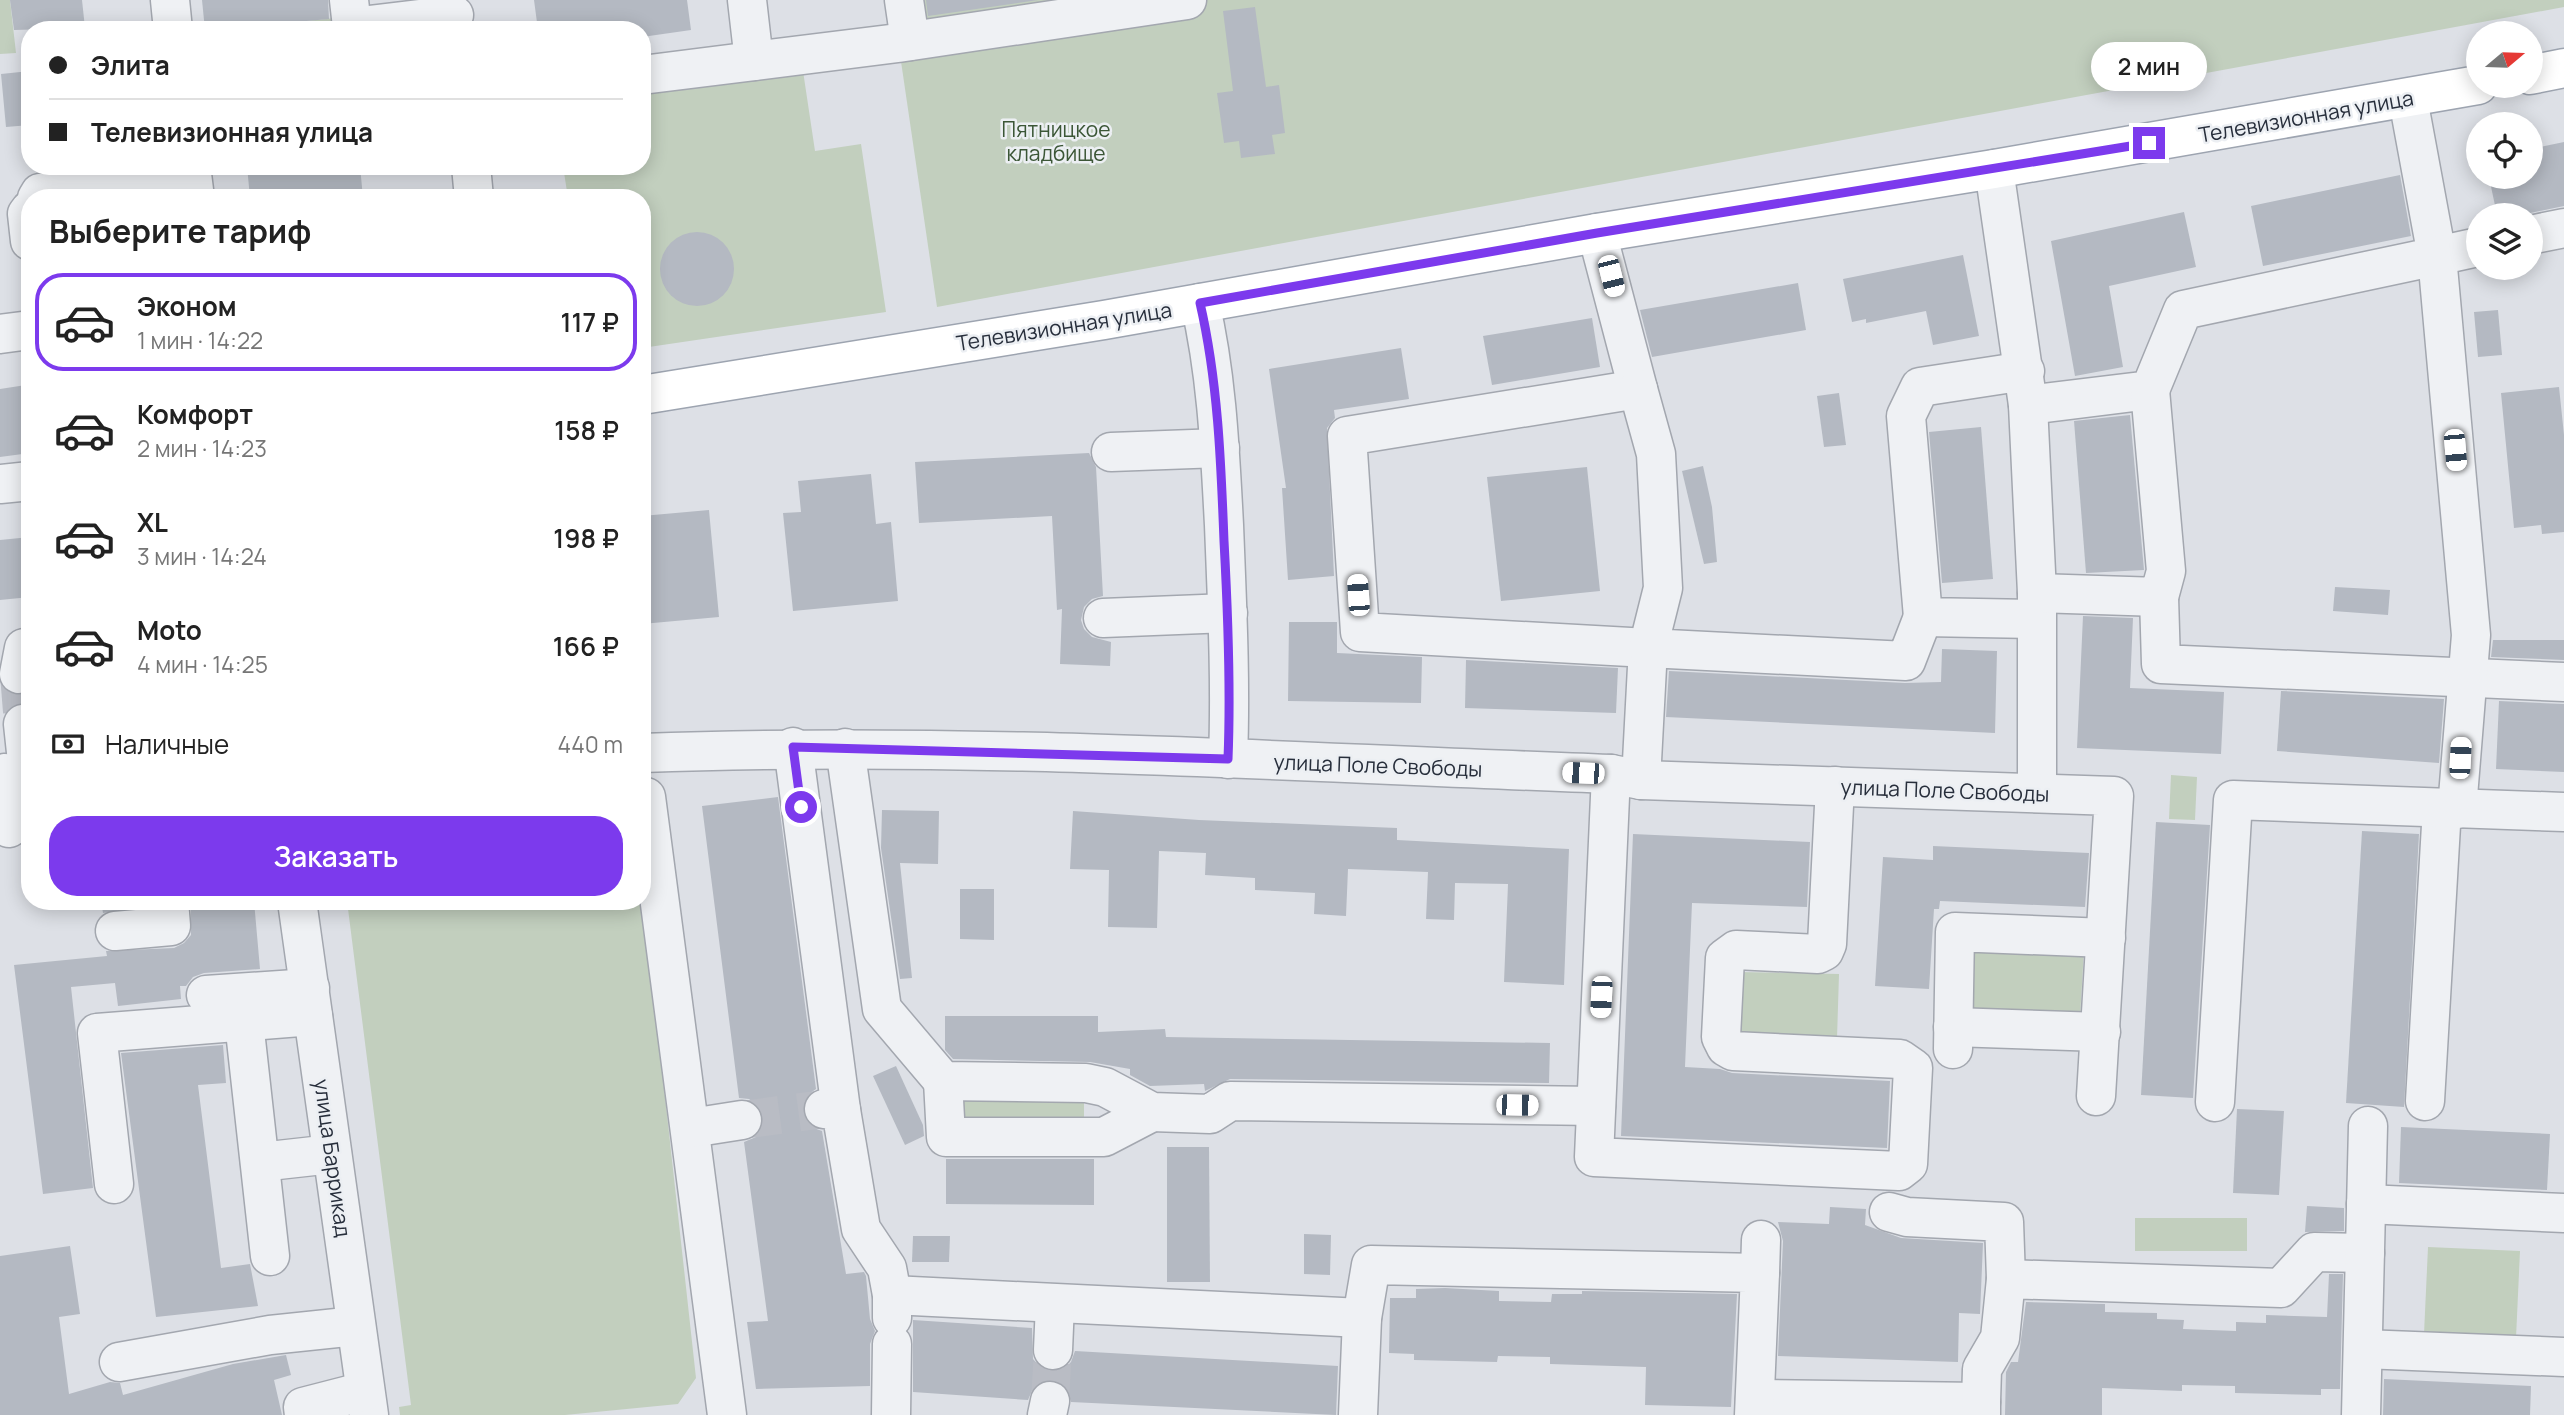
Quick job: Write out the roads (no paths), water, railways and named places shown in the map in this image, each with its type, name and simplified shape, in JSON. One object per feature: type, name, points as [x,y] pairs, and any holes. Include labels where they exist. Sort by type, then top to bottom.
[{"type":"main road","points":[[2543,72],[2564,68]]},
{"type":"main road","name":"Телевизионная улица","points":[[651,394],[2466,87]]},
{"type":"street","points":[[170,0],[172,21]]},
{"type":"street","points":[[349,0],[351,21]]},
{"type":"street","points":[[747,0],[754,61]]},
{"type":"street","points":[[904,0],[910,41]]},
{"type":"street","points":[[651,74],[910,41],[1187,0]]},
{"type":"street","points":[[403,21],[454,15]]},
{"type":"street","points":[[2408,99],[2437,256],[2470,635],[2450,808],[2425,1101]]},
{"type":"street","points":[[1993,169],[2026,388],[2037,606],[2037,793]]},
{"type":"street","points":[[63,189],[145,175]]},
{"type":"street","points":[[2543,232],[2564,228]]},
{"type":"street","points":[[1597,233],[1656,454],[1663,588],[1648,648],[1626,777],[1596,1105],[1594,1157],[1905,1169],[1908,1164],[1913,1068],[1909,1062],[1900,1059],[1733,1051],[1726,1047],[1721,1037],[1725,958],[1728,953],[1736,950],[1818,954],[1824,951],[1827,944],[1835,786]]},
{"type":"street","points":[[2466,250],[2183,310],[2150,390],[2166,571],[2159,597],[2161,664],[2564,682]]},
{"type":"street","points":[[1200,303],[1211,349],[1220,448],[1228,613],[1228,759]]},
{"type":"street","points":[[0,334],[21,331]]},
{"type":"street","points":[[1638,389],[1348,436],[1360,632],[1906,661],[1923,617],[1906,416],[1920,387],[2150,390]]},
{"type":"street","points":[[1111,452],[1220,448]]},
{"type":"street","points":[[0,484],[21,482]]},
{"type":"street","points":[[1923,617],[2159,597]]},
{"type":"street","points":[[1103,618],[1228,613]]},
{"type":"street","points":[[9,828],[21,738]]},
{"type":"street","points":[[793,747],[833,1109],[861,1229],[887,1268],[892,1319],[891,1415]]},
{"type":"street","points":[[845,747],[882,1009],[943,1081],[946,1137],[1104,1138],[1152,1112]]},
{"type":"street","name":"улица Поле Свободы","points":[[651,753],[845,747],[1228,759],[2114,796],[2106,938]]},
{"type":"street","points":[[2216,1102],[2232,800],[2564,813]]},
{"type":"street","points":[[651,834],[727,1415]]},
{"type":"street","points":[[115,931],[171,926],[170,910]]},
{"type":"street","name":"улица Баррикад","points":[[298,910],[367,1403]]},
{"type":"street","points":[[2096,1096],[2101,1032],[2106,938],[1955,932],[1953,1038],[2101,1032]]},
{"type":"street","points":[[206,995],[312,1002]]},
{"type":"street","points":[[114,1184],[97,1033],[244,1022],[312,1002]]},
{"type":"street","points":[[244,1022],[270,1256]]},
{"type":"street","points":[[943,1081],[1086,1083],[1105,1087],[1152,1112],[1210,1114],[1230,1101],[1596,1105]]},
{"type":"street","points":[[1104,1138],[1105,1087]]},
{"type":"street","points":[[691,1128],[742,1120]]},
{"type":"street","points":[[2361,1415],[2368,1126]]},
{"type":"street","points":[[260,1162],[332,1154]]},
{"type":"street","points":[[2366,1204],[2564,1213]]},
{"type":"street","points":[[1358,1415],[1362,1318],[1371,1265],[1761,1257],[1754,1407],[1981,1409],[1982,1369],[2000,1338],[2006,1279],[2004,1222],[1907,1217],[1889,1212]]},
{"type":"street","points":[[2006,1279],[2281,1289],[2314,1252],[2365,1252]]},
{"type":"street","points":[[892,1319],[1055,1304],[1362,1318]]},
{"type":"street","points":[[1053,1350],[1055,1304]]},
{"type":"street","points":[[119,1362],[270,1335],[356,1325]]},
{"type":"street","points":[[2363,1349],[2564,1357]]},
{"type":"street","points":[[304,1415],[303,1407],[367,1403]]},
{"type":"tunnel","points":[[19,674],[21,699]]},
{"type":"tunnel","points":[[742,1120],[824,1109]]},
{"type":"tunnel","points":[[1050,1401],[1053,1350]]},
{"type":"park label","name":"Пятницкое кладбище","points":[[1056,141]]}]
